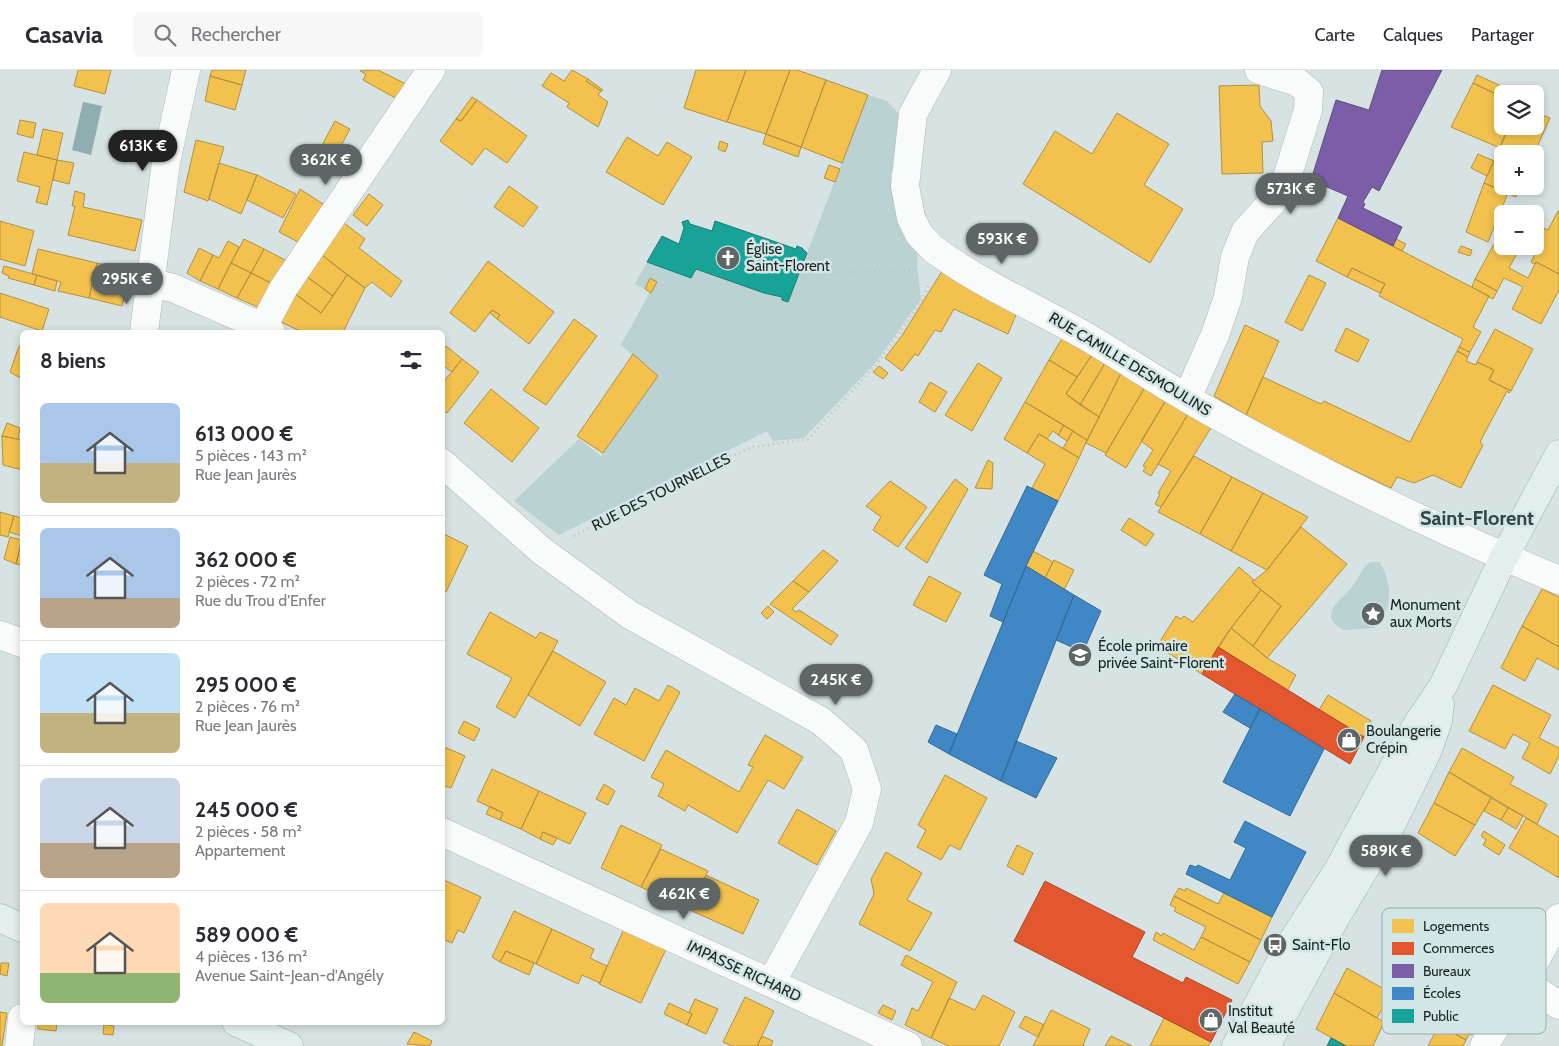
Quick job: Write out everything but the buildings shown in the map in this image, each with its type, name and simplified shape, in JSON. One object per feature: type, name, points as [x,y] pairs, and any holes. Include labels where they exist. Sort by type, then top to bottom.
[{"type":"main road","points":[[1236,1046],[1288,948],[1338,870],[1418,723],[1443,686],[1504,557],[1559,454]]},
{"type":"main road","points":[[1266,1046],[1328,930],[1360,880],[1396,815],[1428,750],[1438,721],[1443,686]]},
{"type":"main road","points":[[243,1025],[289,1046]]},
{"type":"street","points":[[144,330],[166,162],[186,70]]},
{"type":"street","points":[[151,283],[173,288],[267,330],[283,289],[431,70]]},
{"type":"street","name":"RUE CAMILLE DESMOULINS","points":[[937,70],[912,114],[905,186],[911,218],[938,265],[1088,338],[1187,398],[1342,481],[1504,557],[1559,580]]},
{"type":"street","points":[[1187,398],[1216,335],[1228,297],[1235,257],[1242,240],[1246,232],[1284,190],[1308,110],[1309,92],[1297,82],[1259,70]]},
{"type":"street","points":[[445,465],[542,550],[630,615],[821,721],[854,750],[867,790],[859,823],[771,983]]},
{"type":"street","points":[[0,635],[20,642]]},
{"type":"street","name":"IMPASSE RICHARD","points":[[445,833],[908,1046]]},
{"type":"street","points":[[1546,941],[1559,918]]},
{"type":"street","points":[[1546,997],[1559,1005]]},
{"type":"street","points":[[19,1046],[21,1025]]},
{"type":"street","points":[[1484,1046],[1491,1034]]},
{"type":"path","points":[[800,273],[925,271],[938,265]]},
{"type":"path","name":"RUE DES TOURNELLES","points":[[542,550],[705,467],[753,447],[808,439],[877,364],[923,300],[938,265]]},
{"type":"shaded area","points":[[868,95],[887,101],[901,117],[891,176],[902,221],[918,245],[917,264],[921,299],[876,362],[804,438],[773,441],[767,431],[559,535],[514,501],[579,439],[601,456],[658,376],[621,345],[650,292],[635,284],[647,262],[690,278],[696,269],[764,293],[782,297],[788,302]]},
{"type":"shaded area","points":[[83,102],[102,106],[91,155],[72,150]]},
{"type":"shaded area","points":[[1371,562],[1379,562],[1387,578],[1389,597],[1385,614],[1374,628],[1344,630],[1336,625],[1332,619],[1333,608],[1353,586],[1365,566]]},
{"type":"place","name":"Église Saint-Florent","points":[[728,258]]},
{"type":"place","name":"Monument aux Morts","points":[[1373,614]]},
{"type":"place","name":"École primaire privée Saint-Florent","points":[[1080,655]]},
{"type":"place","name":"Boulangerie Crépin","points":[[1349,740]]},
{"type":"place","name":"Saint-Flo","points":[[1275,945]]},
{"type":"place","name":"Institut Val Beauté","points":[[1211,1020]]},
{"type":"district","name":"Saint-Florent","points":[[1477,518]]}]
